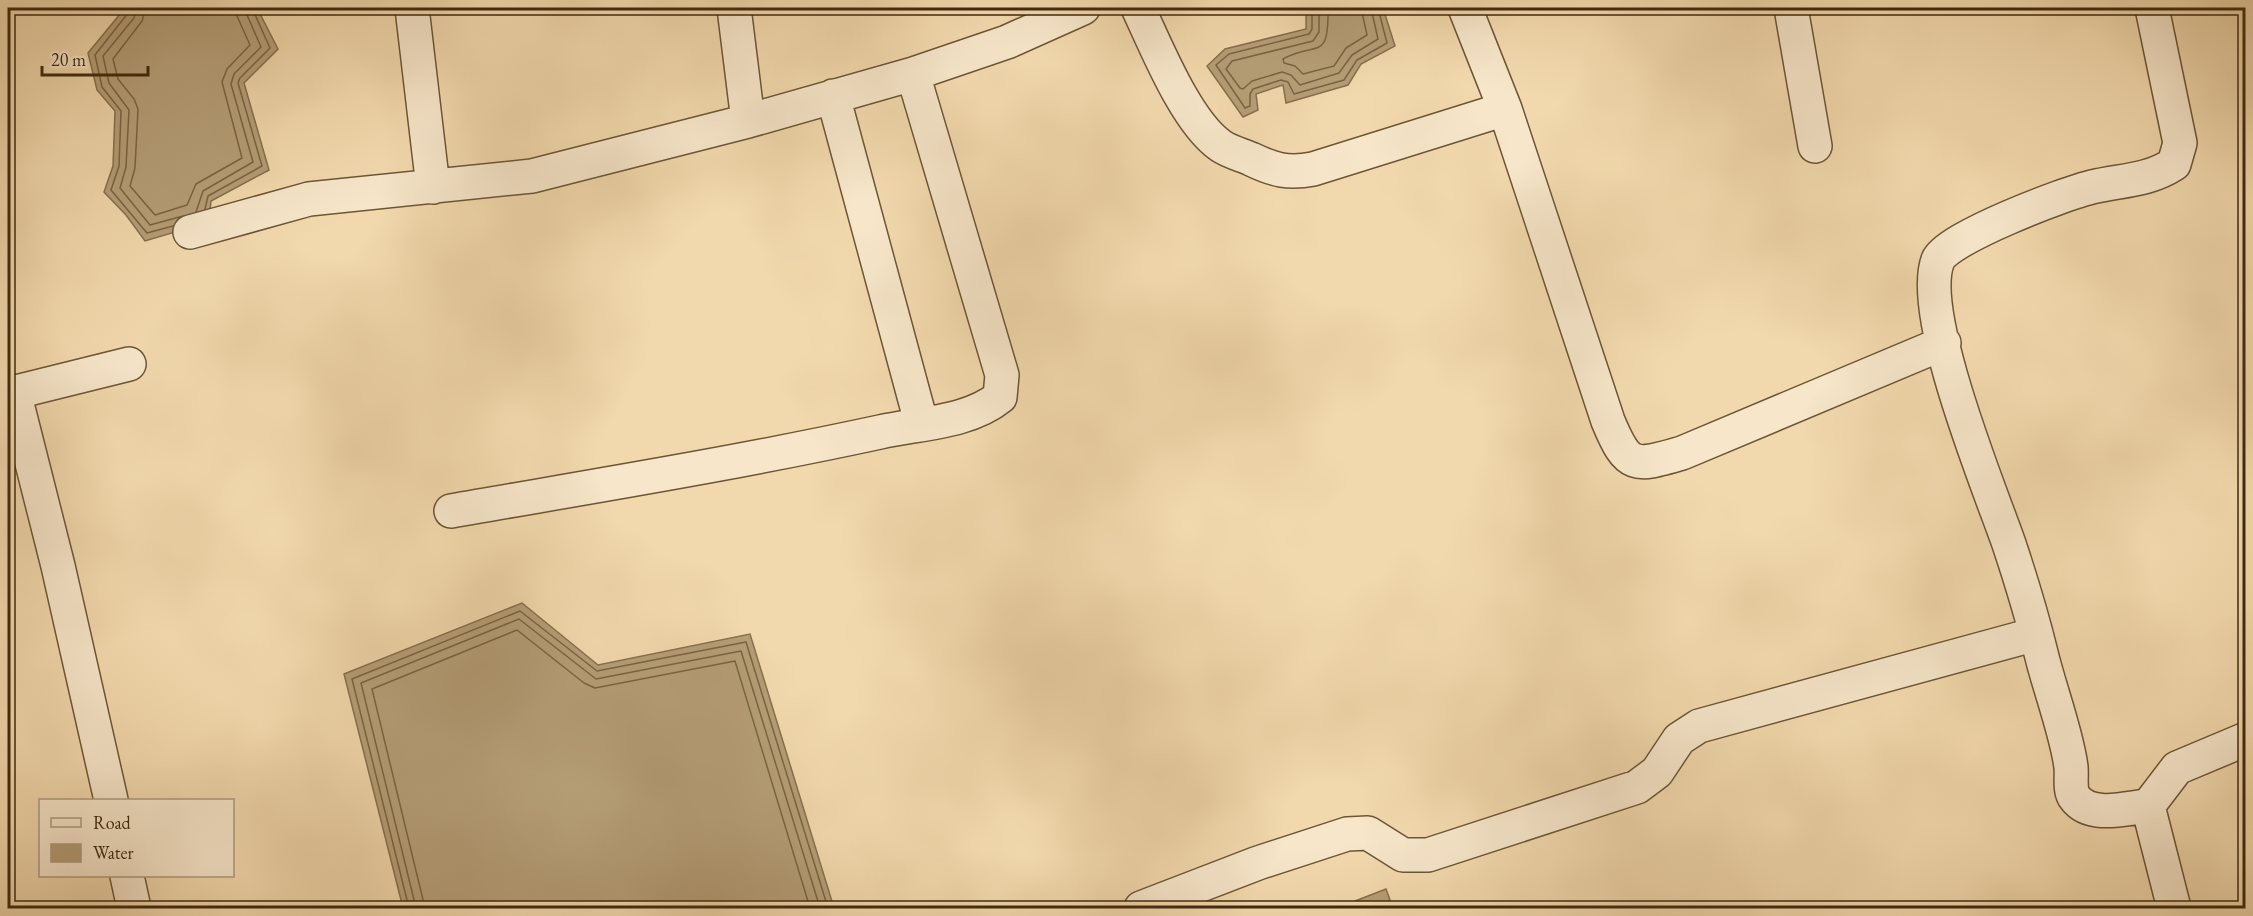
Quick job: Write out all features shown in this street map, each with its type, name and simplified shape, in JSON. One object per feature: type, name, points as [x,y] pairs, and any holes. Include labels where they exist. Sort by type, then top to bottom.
[{"type":"street","points":[[412,8],[433,188]]},
{"type":"street","points":[[734,8],[747,121]]},
{"type":"street","points":[[190,232],[309,199],[532,176],[747,121],[913,74],[1007,42],[1083,8]]},
{"type":"street","points":[[1137,8],[1175,83],[1199,123],[1221,146],[1276,171],[1293,174],[1313,169],[1505,109]]},
{"type":"street","points":[[1465,8],[1505,109],[1608,422],[1619,448],[1630,460],[1647,463],[1682,453],[1944,343]]},
{"type":"street","points":[[1791,8],[1815,146]]},
{"type":"street","points":[[2152,8],[2180,143],[2174,164],[2156,176],[2090,188],[1976,232],[1946,250],[1938,260],[1935,280],[1944,343],[1972,445],[2008,543],[2036,634],[2070,765],[2072,795],[2081,805],[2103,811],[2148,806],[2177,768],[2246,739]]},
{"type":"street","points":[[451,511],[752,460],[984,410],[1000,397],[1002,375],[913,74]]},
{"type":"street","points":[[833,96],[921,422]]},
{"type":"street","points":[[111,799],[58,566],[11,393],[129,364]]},
{"type":"street","points":[[1141,909],[1258,863],[1347,834],[1368,833],[1403,855],[1428,855],[1637,787],[1658,772],[1679,739],[1699,726],[2036,634]]},
{"type":"street","points":[[2148,806],[2174,909]]},
{"type":"street","points":[[127,877],[134,909]]},
{"type":"water","points":[[125,8],[257,8],[278,49],[244,83],[269,170],[211,201],[209,222],[145,241],[126,215],[104,192],[113,166],[115,111],[97,90],[88,53]]},
{"type":"water","points":[[1306,8],[1383,8],[1395,46],[1361,64],[1348,85],[1286,103],[1283,85],[1256,94],[1258,110],[1243,117],[1207,66],[1225,49],[1306,29]]},
{"type":"water","points":[[522,603],[598,665],[750,634],[834,908],[403,908],[344,674]]},
{"type":"water","points":[[1386,889],[1393,908],[1337,908]]}]
